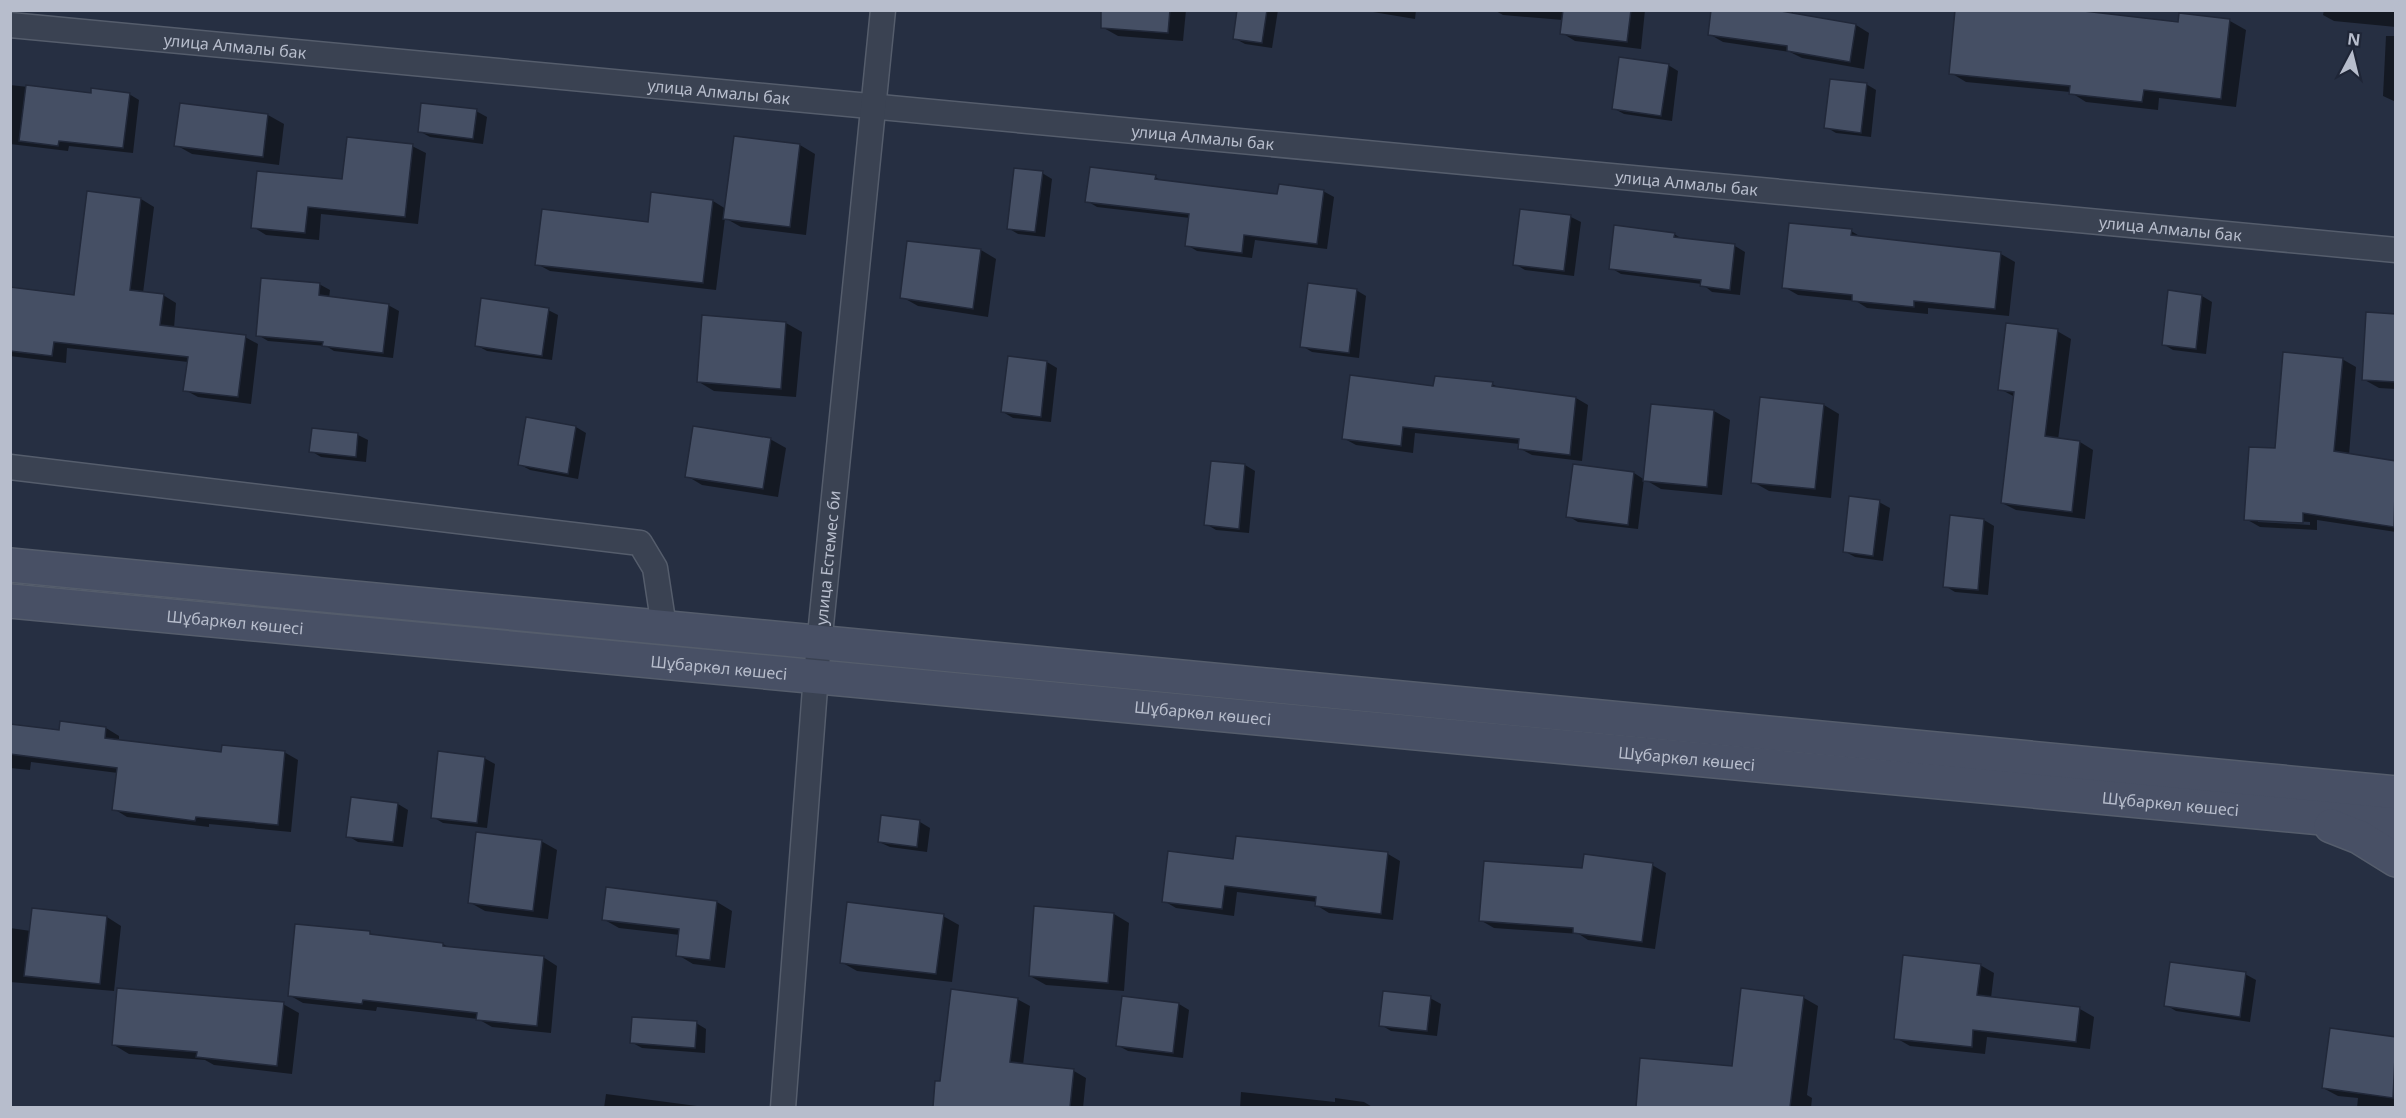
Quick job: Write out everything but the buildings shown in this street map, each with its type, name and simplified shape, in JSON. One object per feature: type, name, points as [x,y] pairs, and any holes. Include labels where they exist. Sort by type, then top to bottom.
[{"type":"street","name":"улица Естемес би","points":[[783,1107],[819,641],[883,10]]},
{"type":"street","name":"улица Алмалы бак","points":[[10,25],[2396,250]]},
{"type":"street","name":"Шұбаркөл көшесі","points":[[10,467],[640,543],[655,568],[664,627]]},
{"type":"street","name":"Шұбаркөл көшесі","points":[[10,565],[819,641],[2301,799],[2396,825]]},
{"type":"street","name":"Шұбаркөл көшесі","points":[[10,601],[816,675],[2301,799],[2396,794]]},
{"type":"street","points":[[2301,799],[2387,773],[2396,767]]},
{"type":"street","points":[[2301,799],[2396,860]]}]
